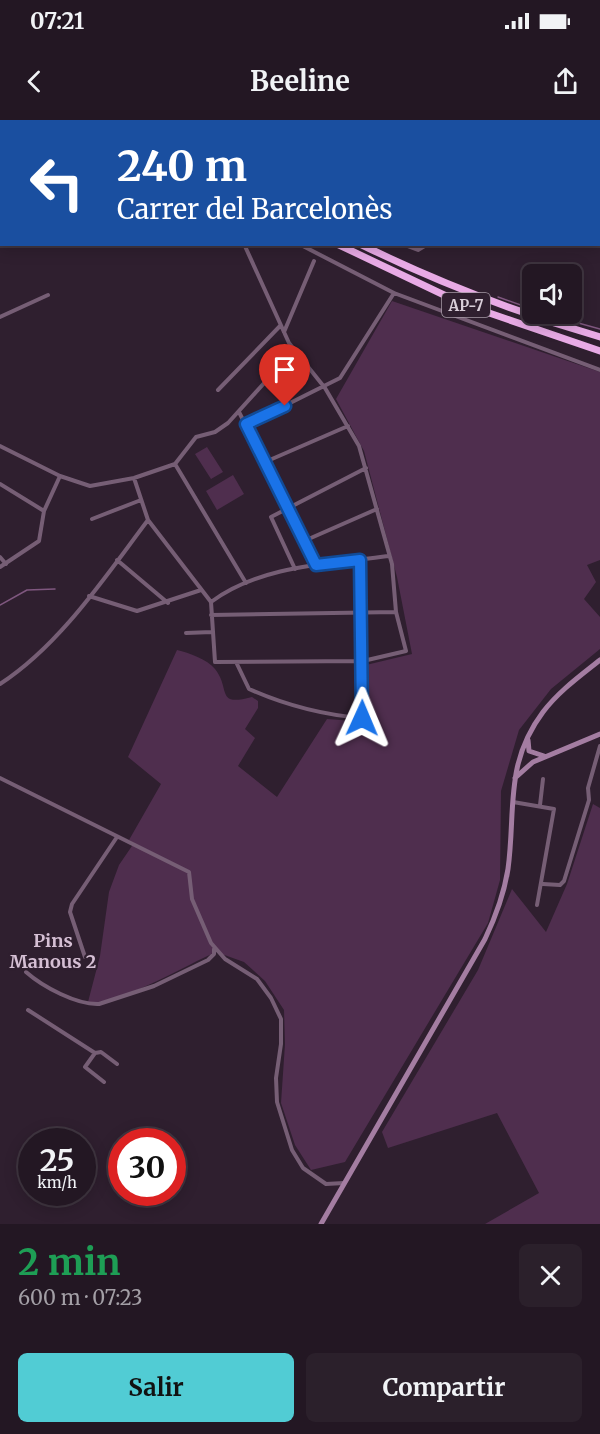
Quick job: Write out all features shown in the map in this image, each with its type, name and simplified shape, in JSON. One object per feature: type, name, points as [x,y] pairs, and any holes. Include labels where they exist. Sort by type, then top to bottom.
[{"type":"highway","name":"AP-7","points":[[341,246],[463,304],[600,351]]},
{"type":"highway","name":"AP-7","points":[[364,246],[426,275],[562,326],[600,337]]},
{"type":"main road","points":[[321,1224],[490,929],[503,895],[508,867],[514,779],[528,736],[551,702],[600,660]]},
{"type":"main road","points":[[514,779],[531,762],[600,734]]},
{"type":"main road","points":[[528,736],[531,762]]},
{"type":"main road","points":[[520,755],[531,752],[544,756]]},
{"type":"main road","points":[[520,755],[524,762],[531,762]]},
{"type":"street","points":[[134,478],[147,520],[211,602],[215,662],[237,664],[363,661],[406,651],[396,612],[394,585],[388,556],[359,446],[325,388],[280,326],[245,246]]},
{"type":"street","points":[[302,246],[394,293],[600,370]]},
{"type":"street","points":[[407,246],[418,250],[425,246]]},
{"type":"street","points":[[284,333],[314,261]]},
{"type":"street","points":[[246,424],[325,388],[340,378],[394,293]]},
{"type":"street","points":[[0,317],[48,295]]},
{"type":"street","points":[[218,390],[280,326]]},
{"type":"street","points":[[0,446],[60,476],[90,486],[134,478],[175,464],[196,437],[215,432],[239,412],[295,349]]},
{"type":"street","points":[[239,412],[316,565]]},
{"type":"street","points":[[265,462],[348,426]]},
{"type":"street","points":[[175,464],[246,583]]},
{"type":"street","points":[[295,569],[271,517],[366,468]]},
{"type":"street","points":[[0,567],[39,541],[44,511],[60,476]]},
{"type":"street","points":[[0,484],[44,511]]},
{"type":"street","points":[[92,519],[141,500]]},
{"type":"street","points":[[304,542],[376,509]]},
{"type":"street","points":[[0,684],[20,670],[67,626],[147,520]]},
{"type":"street","points":[[211,602],[230,588],[295,569],[388,556]]},
{"type":"street","points":[[0,557],[6,564]]},
{"type":"street","points":[[117,560],[168,603]]},
{"type":"street","points":[[237,664],[249,689],[272,699],[330,716],[362,718],[360,560]]},
{"type":"street","points":[[89,596],[137,611],[168,603],[201,590]]},
{"type":"street","points":[[211,615],[396,612]]},
{"type":"street","points":[[186,633],[212,632]]},
{"type":"street","points":[[543,884],[560,885],[564,882],[589,800],[588,788],[600,746]]},
{"type":"street","points":[[0,778],[189,872],[192,899],[214,948],[225,959],[257,979],[271,998],[281,1019],[281,1044],[276,1078],[277,1102],[292,1150],[303,1168],[326,1184],[344,1183]]},
{"type":"street","points":[[540,805],[543,779]]},
{"type":"street","points":[[511,802],[551,807],[555,813],[543,884],[537,905]]},
{"type":"street","points":[[86,957],[70,912],[72,904],[117,837]]},
{"type":"street","points":[[26,972],[66,996],[91,1005],[154,986],[208,960],[214,954],[214,948]]},
{"type":"street","points":[[28,1010],[95,1053],[101,1052],[117,1064]]},
{"type":"street","points":[[95,1053],[85,1067],[104,1082]]},
{"type":"shaded area","points":[[392,301],[600,372],[600,560],[587,565],[596,582],[584,599],[600,617],[600,649],[551,689],[519,730],[501,791],[500,880],[488,923],[345,1162],[311,1170],[295,1145],[281,1103],[285,1044],[284,1010],[265,981],[244,962],[216,952],[133,992],[100,1002],[88,1002],[100,956],[109,892],[119,865],[134,843],[129,840],[161,784],[128,757],[177,650],[198,657],[212,665],[220,676],[228,698],[233,700],[252,697],[258,701],[258,708],[245,729],[255,738],[238,766],[277,797],[327,719],[367,722],[366,665],[412,654],[397,577],[364,451],[336,399]]},
{"type":"shaded area","points":[[207,447],[223,472],[211,479],[195,454]]},
{"type":"shaded area","points":[[233,475],[244,494],[217,510],[206,491]]},
{"type":"shaded area","points":[[593,804],[600,808],[600,1224],[485,1224],[539,1193],[497,1113],[388,1148],[382,1132],[478,970],[512,889],[546,932],[567,884]]},
{"type":"waterway","points":[[498,297],[522,305]]},
{"type":"waterway","points":[[582,324],[600,329]]},
{"type":"waterway","points":[[0,605],[27,590],[55,589]]},
{"type":"district","name":"Pins Manous 2","points":[[53,950]]},
{"type":"route","points":[[285,406],[246,424],[316,565],[360,560],[362,718]]}]
